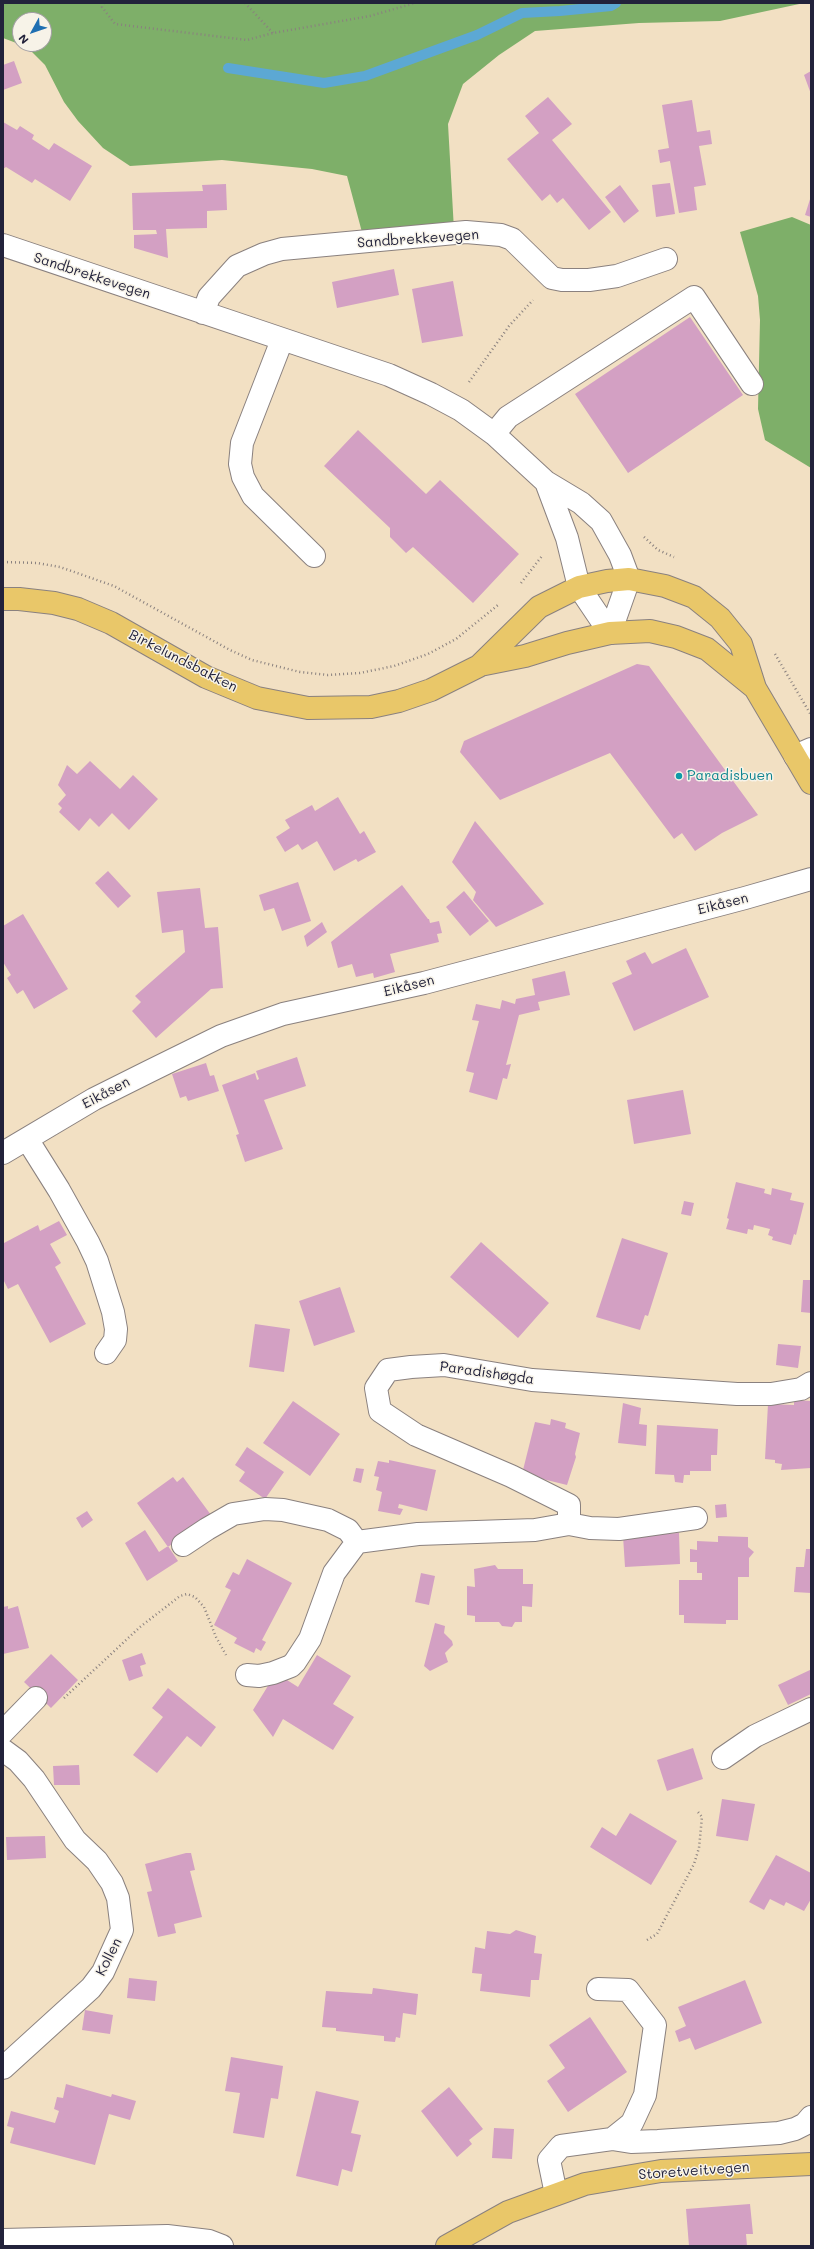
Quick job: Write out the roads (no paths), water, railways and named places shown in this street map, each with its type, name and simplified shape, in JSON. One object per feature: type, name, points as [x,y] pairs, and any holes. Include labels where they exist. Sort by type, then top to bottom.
[{"type":"main road","points":[[479,666],[539,607],[579,587],[607,581],[629,580],[665,586],[694,597],[720,618],[741,644],[755,688]]},
{"type":"main road","name":"Birkelundsbakken","points":[[3,600],[18,599],[54,603],[78,609],[111,624],[206,676],[257,698],[308,708],[371,707],[399,701],[431,690],[479,666]]},
{"type":"main road","points":[[479,666],[525,656],[567,642],[610,633],[650,631],[676,637],[707,649],[755,688],[803,752],[811,783]]},
{"type":"main road","name":"Storetveitvegen","points":[[446,2246],[508,2212],[584,2184],[661,2171],[811,2164]]},
{"type":"street","name":"Sandbrekkevegen","points":[[203,313],[209,297],[237,266],[264,254],[282,249],[466,232],[501,235],[512,239],[552,278],[589,280],[617,276],[666,259]]},
{"type":"street","name":"Sandbrekkevegen","points":[[3,245],[389,375],[462,410],[494,434],[546,482],[581,503],[600,521],[620,554],[629,580]]},
{"type":"street","points":[[494,434],[508,418],[694,297],[752,384]]},
{"type":"street","points":[[282,340],[242,443],[240,464],[243,478],[253,496],[314,556]]},
{"type":"street","name":"Sandbrekkevegen","points":[[546,482],[567,538],[579,587],[610,633]]},
{"type":"street","points":[[610,633],[629,580]]},
{"type":"street","name":"Eikåsen","points":[[3,1152],[94,1099],[221,1036],[283,1014],[355,996],[381,994],[745,898],[811,879]]},
{"type":"street","points":[[27,1139],[59,1190],[97,1261],[113,1312],[116,1329],[115,1340],[106,1353]]},
{"type":"street","name":"Paradishøgda","points":[[569,1524],[569,1505],[512,1476],[416,1435],[380,1411],[376,1388],[388,1370],[444,1365],[532,1380],[737,1394],[771,1394],[801,1389],[811,1383]]},
{"type":"street","points":[[184,1545],[206,1529],[233,1514],[265,1509],[283,1510],[328,1520],[348,1530],[357,1542]]},
{"type":"street","points":[[246,1675],[259,1676],[273,1673],[291,1666],[295,1662],[310,1639],[334,1573],[357,1542],[418,1534],[535,1530],[569,1524],[590,1528],[619,1529],[696,1518]]},
{"type":"street","points":[[3,1732],[36,1698]]},
{"type":"street","points":[[723,1758],[755,1736],[811,1709]]},
{"type":"street","name":"Kollen","points":[[3,1750],[18,1761],[34,1779],[75,1840],[97,1861],[112,1883],[118,1898],[122,1930],[115,1949],[103,1972],[91,1988],[3,2068]]},
{"type":"street","points":[[598,1989],[628,1990],[655,2025],[645,2095],[632,2123],[612,2139]]},
{"type":"street","points":[[556,2194],[549,2160],[561,2146],[612,2139],[631,2142],[658,2141],[779,2132],[795,2129],[805,2124],[811,2117]]},
{"type":"street","points":[[3,2240],[167,2236],[209,2242],[222,2246]]},
{"type":"waterway","points":[[228,68],[324,83],[365,76],[477,35],[522,13],[611,6],[616,3]]},
{"type":"place","name":"Paradisbuen","points":[[679,776]]}]
